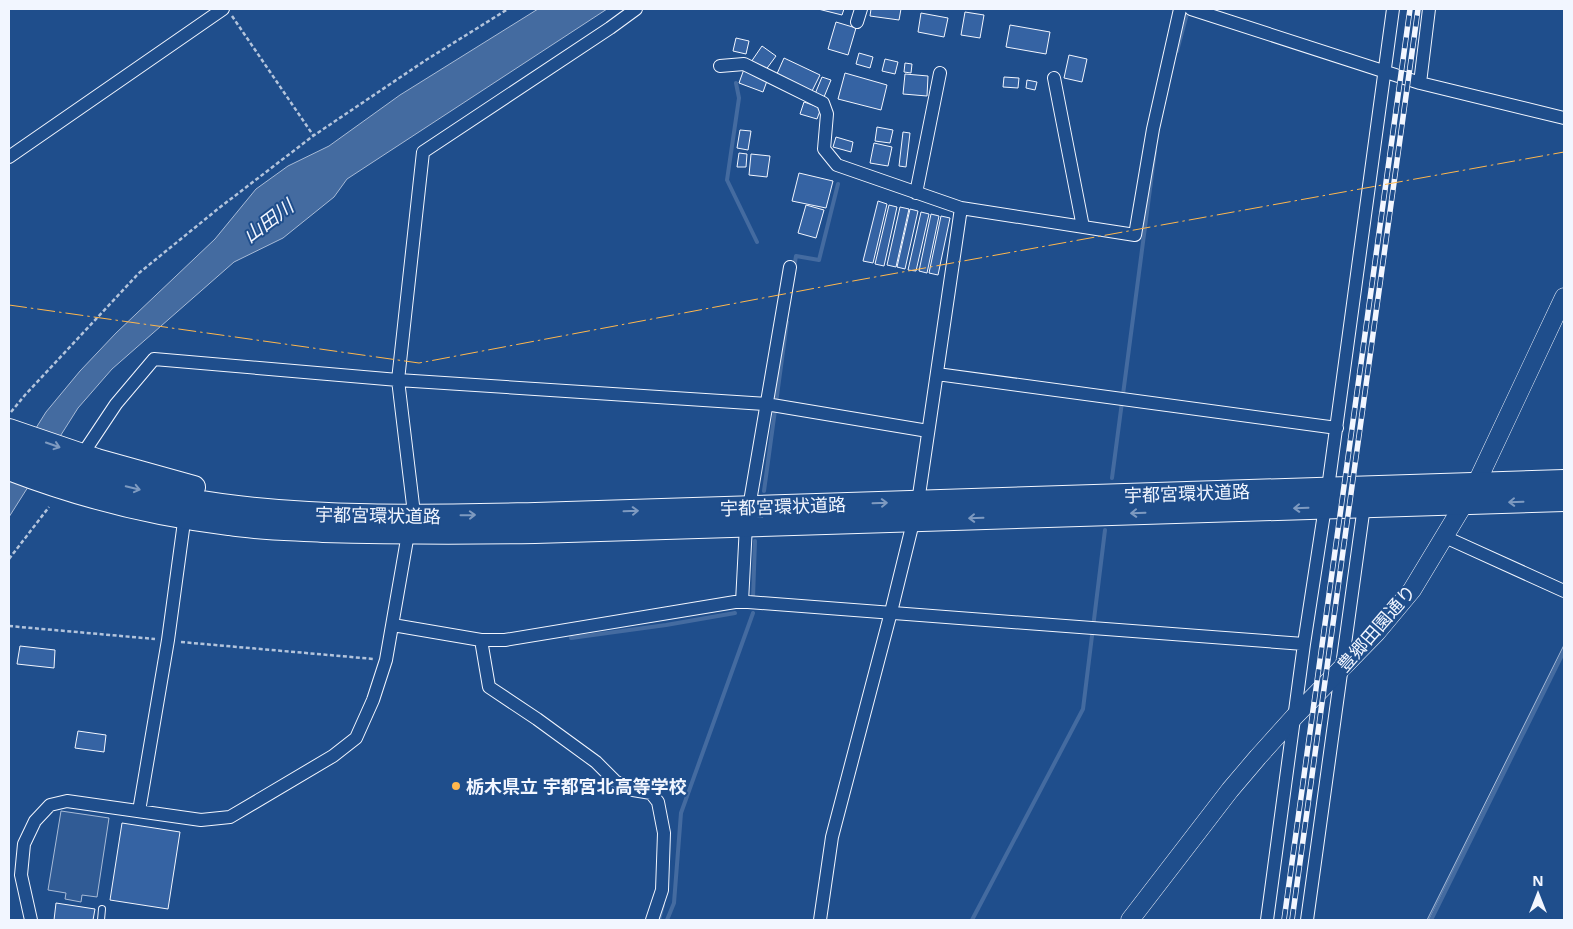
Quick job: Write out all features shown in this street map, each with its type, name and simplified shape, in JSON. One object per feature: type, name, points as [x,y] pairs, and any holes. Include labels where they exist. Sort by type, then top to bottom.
[{"type":"highway","points":[[9,430],[76,483],[109,514],[184,522],[228,524]]},
{"type":"highway","name":"宇都宮環状道路","points":[[9,450],[76,483],[131,506],[228,524],[287,529],[409,525]]},
{"type":"highway","name":"宇都宮環状道路","points":[[9,469],[76,483],[215,492],[306,514],[409,525],[535,532],[748,516],[1327,498],[1476,484],[1564,481]]},
{"type":"highway","points":[[9,486],[76,483]]},
{"type":"highway","name":"宇都宮環状道路","points":[[1327,498],[1364,506],[1564,500]]},
{"type":"street","points":[[9,157],[225,9]]},
{"type":"street","points":[[31,920],[21,875],[24,844],[35,821],[50,805],[67,800],[201,820],[230,817],[333,756],[356,738],[373,700],[386,660],[413,505],[398,380],[423,152],[636,9]]},
{"type":"street","points":[[857,22],[861,9]]},
{"type":"street","points":[[720,66],[744,64],[823,103],[827,114],[824,149],[837,165],[961,208],[1135,235],[1153,129],[1180,9]]},
{"type":"street","points":[[1190,9],[1384,73],[1564,118]]},
{"type":"street","points":[[1267,920],[1304,644],[1337,428],[1393,9]]},
{"type":"street","points":[[1420,83],[1429,9]]},
{"type":"street","points":[[916,193],[940,73]]},
{"type":"street","points":[[1054,78],[1083,227]]},
{"type":"street","points":[[820,920],[832,838],[916,511],[961,208]]},
{"type":"street","points":[[742,602],[748,516],[790,267]]},
{"type":"street","name":"豊郷田園通り","points":[[1130,920],[1230,790],[1294,717],[1396,611],[1412,590],[1476,484],[1564,297]]},
{"type":"street","points":[[76,483],[84,452],[116,404],[154,359],[398,380],[766,404],[928,430]]},
{"type":"street","points":[[936,374],[1337,428]]},
{"type":"street","points":[[1307,920],[1340,669],[1364,506]]},
{"type":"street","points":[[139,811],[168,640],[184,522]]},
{"type":"street","points":[[1445,537],[1564,591]]},
{"type":"street","points":[[393,625],[480,640],[505,640],[742,602],[1304,644]]},
{"type":"street","points":[[480,640],[488,687],[537,719],[596,762],[615,781],[633,790],[651,793],[658,802],[664,833],[662,890],[652,920]]},
{"type":"lane","points":[[101,920],[102,909]]},
{"type":"path","points":[[225,9],[313,136]]},
{"type":"path","points":[[9,416],[24,395],[139,274],[219,208],[313,136],[426,60],[508,9]]},
{"type":"path","points":[[9,559],[76,483]]},
{"type":"path","points":[[9,626],[386,660]]},
{"type":"shaded area","points":[[61,811],[109,818],[97,897],[82,895],[81,902],[65,899],[66,893],[48,890]]},
{"type":"water","name":"山田川","points":[[538,9],[607,9],[347,179],[334,197],[283,238],[234,262],[112,369],[78,408],[9,517],[9,471],[46,412],[80,371],[116,333],[215,239],[256,189],[288,166],[329,146],[400,95]]},
{"type":"water","points":[[1564,645],[1564,650],[1429,920],[1427,920]]},
{"type":"building","points":[[818,9],[844,9],[842,15]]},
{"type":"building","points":[[871,9],[901,9],[899,20],[870,16]]},
{"type":"building","points":[[965,12],[984,15],[980,38],[961,35]]},
{"type":"building","points":[[921,13],[948,18],[944,37],[918,32]]},
{"type":"building","points":[[836,22],[856,28],[848,55],[828,49]]},
{"type":"building","points":[[1010,25],[1050,32],[1046,54],[1006,47]]},
{"type":"building","points":[[736,38],[749,41],[746,54],[733,51]]},
{"type":"building","points":[[762,46],[776,56],[765,71],[751,62]]},
{"type":"building","points":[[859,53],[873,57],[870,68],[856,64]]},
{"type":"building","points":[[1069,55],[1087,59],[1082,82],[1064,78]]},
{"type":"building","points":[[784,58],[820,75],[811,93],[776,76]]},
{"type":"building","points":[[885,59],[898,62],[895,74],[882,71]]},
{"type":"building","points":[[905,63],[912,64],[911,73],[904,72]]},
{"type":"building","points":[[744,69],[768,78],[763,92],[739,83]]},
{"type":"building","points":[[845,73],[887,85],[881,110],[838,99]]},
{"type":"building","points":[[905,74],[928,76],[927,96],[903,94]]},
{"type":"building","points":[[822,77],[831,80],[824,97],[815,94]]},
{"type":"building","points":[[1004,77],[1019,78],[1018,88],[1003,87]]},
{"type":"building","points":[[1027,80],[1037,82],[1035,90],[1026,88]]},
{"type":"building","points":[[804,102],[821,108],[817,119],[800,114]]},
{"type":"building","points":[[877,127],[893,130],[890,143],[875,141]]},
{"type":"building","points":[[740,130],[751,131],[748,150],[737,148]]},
{"type":"building","points":[[903,132],[910,133],[906,167],[899,166]]},
{"type":"building","points":[[836,137],[853,142],[851,152],[833,147]]},
{"type":"building","points":[[874,143],[892,147],[888,166],[870,163]]},
{"type":"building","points":[[739,153],[747,154],[746,167],[737,167]]},
{"type":"building","points":[[751,154],[770,156],[767,177],[749,175]]},
{"type":"building","points":[[799,173],[833,181],[826,208],[792,201]]},
{"type":"building","points":[[878,201],[887,204],[873,263],[863,261]]},
{"type":"building","points":[[806,205],[824,210],[816,238],[798,233]]},
{"type":"building","points":[[889,205],[897,207],[884,266],[875,264]]},
{"type":"building","points":[[900,207],[909,209],[896,267],[887,265]]},
{"type":"building","points":[[910,209],[918,211],[905,269],[897,267]]},
{"type":"building","points":[[921,212],[929,214],[916,271],[908,270]]},
{"type":"building","points":[[931,214],[939,216],[927,273],[919,271]]},
{"type":"building","points":[[941,216],[950,218],[938,275],[929,273]]},
{"type":"building","points":[[20,646],[55,650],[54,668],[17,664]]},
{"type":"building","points":[[78,731],[106,735],[104,752],[75,748]]},
{"type":"building","points":[[122,823],[180,832],[168,909],[110,900]]},
{"type":"building","points":[[56,903],[95,909],[93,920],[54,920]]},
{"type":"waterway","points":[[1177,51],[1188,10]]},
{"type":"waterway","points":[[736,83],[739,98],[727,180],[757,242]]},
{"type":"waterway","points":[[1112,478],[1155,151]]},
{"type":"waterway","points":[[794,268],[796,256],[819,260],[838,184]]},
{"type":"waterway","points":[[764,491],[787,322]]},
{"type":"waterway","points":[[972,920],[1083,709],[1105,530]]},
{"type":"waterway","points":[[753,598],[755,541]]},
{"type":"waterway","points":[[571,638],[735,613]]},
{"type":"waterway","points":[[667,920],[674,903],[681,813],[753,613]]},
{"type":"waterway","points":[[1431,920],[1564,651]]},
{"type":"waterway","points":[[659,920],[663,905]]},
{"type":"railway","points":[[1284,920],[1410,9]]},
{"type":"railway","points":[[1292,920],[1418,9]]},
{"type":"power","points":[[9,305],[419,363],[853,281],[1564,152]]},
{"type":"place","name":"栃木県立 宇都宮北高等学校","points":[[456,786]]}]
